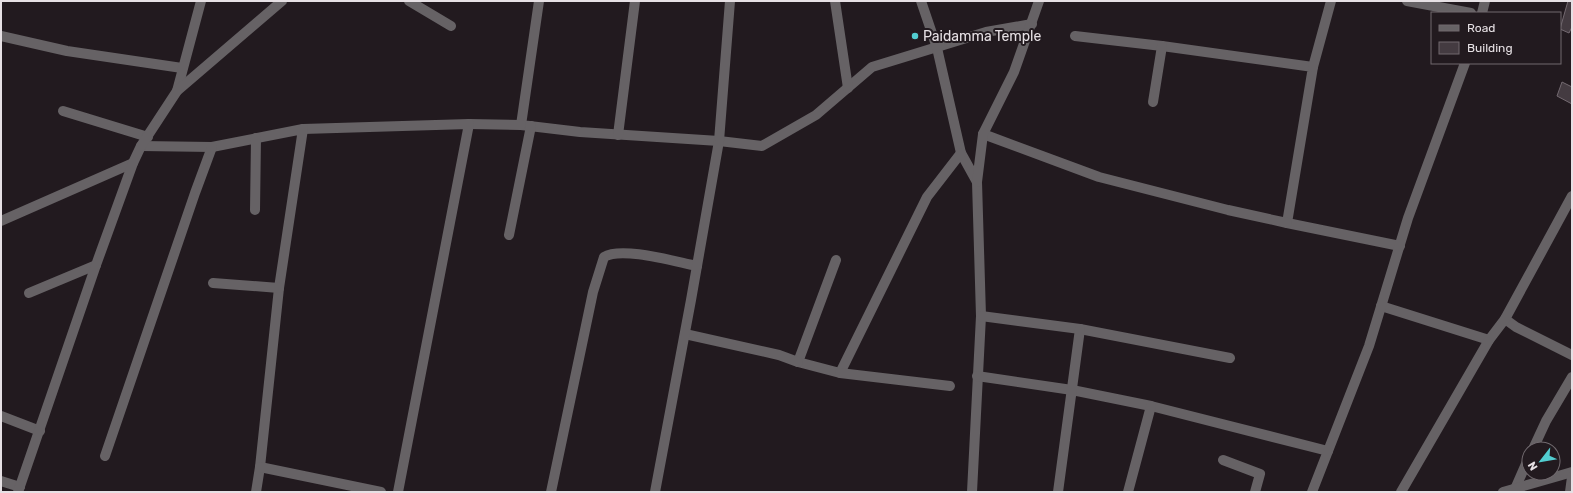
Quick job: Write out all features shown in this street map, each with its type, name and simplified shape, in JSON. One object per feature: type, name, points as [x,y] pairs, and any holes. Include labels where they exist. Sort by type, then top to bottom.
[{"type":"street","points":[[177,91],[201,1]]},
{"type":"street","points":[[1,481],[19,490],[96,265],[133,163],[141,146],[177,91],[282,1]]},
{"type":"street","points":[[410,1],[451,26]]},
{"type":"street","points":[[521,125],[538,1]]},
{"type":"street","points":[[618,135],[635,1]]},
{"type":"street","points":[[655,492],[719,141],[730,1]]},
{"type":"street","points":[[835,1],[848,88]]},
{"type":"street","points":[[921,1],[937,48],[961,153],[977,182]]},
{"type":"street","points":[[972,492],[981,316],[977,182],[983,134],[1014,72],[1039,1]]},
{"type":"street","points":[[1287,223],[1313,67],[1331,1]]},
{"type":"street","points":[[1407,1],[1466,12]]},
{"type":"street","points":[[1482,12],[1485,1]]},
{"type":"street","points":[[141,146],[212,147],[303,129],[469,124],[521,125],[580,132],[719,141],[762,146],[816,115],[872,67],[986,32],[1032,24]]},
{"type":"street","points":[[1,36],[67,51],[182,68]]},
{"type":"street","points":[[1075,36],[1162,46],[1313,67]]},
{"type":"street","points":[[1153,102],[1162,46]]},
{"type":"street","points":[[1312,492],[1369,346],[1408,218],[1464,64]]},
{"type":"street","points":[[63,112],[148,137]]},
{"type":"street","points":[[398,492],[469,124]]},
{"type":"street","points":[[509,235],[532,126]]},
{"type":"street","points":[[256,492],[279,288],[303,129]]},
{"type":"street","points":[[983,134],[1099,177],[1228,210],[1400,246]]},
{"type":"street","points":[[255,210],[256,138]]},
{"type":"street","points":[[105,456],[212,147]]},
{"type":"street","points":[[840,373],[927,197],[961,153]]},
{"type":"street","points":[[1,222],[133,163]]},
{"type":"street","points":[[1401,492],[1489,340],[1505,319],[1572,196]]},
{"type":"street","points":[[551,492],[593,292],[604,257],[610,253],[626,252],[697,266]]},
{"type":"street","points":[[798,362],[836,260]]},
{"type":"street","points":[[29,293],[96,265]]},
{"type":"street","points":[[213,284],[279,288]]},
{"type":"street","points":[[1381,306],[1489,340]]},
{"type":"street","points":[[981,316],[1080,329],[1230,358]]},
{"type":"street","points":[[1505,319],[1516,327],[1572,355]]},
{"type":"street","points":[[1058,492],[1080,329]]},
{"type":"street","points":[[685,334],[779,355],[798,362],[840,373],[950,386]]},
{"type":"street","points":[[977,376],[1072,390],[1151,406],[1328,451]]},
{"type":"street","points":[[1537,441],[1546,421],[1572,377]]},
{"type":"street","points":[[1128,492],[1151,406]]},
{"type":"street","points":[[1,416],[40,431]]},
{"type":"street","points":[[1223,460],[1260,474],[1255,492]]},
{"type":"street","points":[[260,467],[381,492]]},
{"type":"street","points":[[1503,492],[1572,472]]},
{"type":"street","points":[[1515,489],[1521,475]]},
{"type":"street","points":[[1570,492],[1572,477]]},
{"type":"building","points":[[1568,1],[1572,1],[1572,27],[1569,33],[1561,29]]},
{"type":"building","points":[[1562,82],[1572,87],[1572,104],[1557,96]]},
{"type":"place","name":"Paidamma Temple","points":[[915,36]]}]
